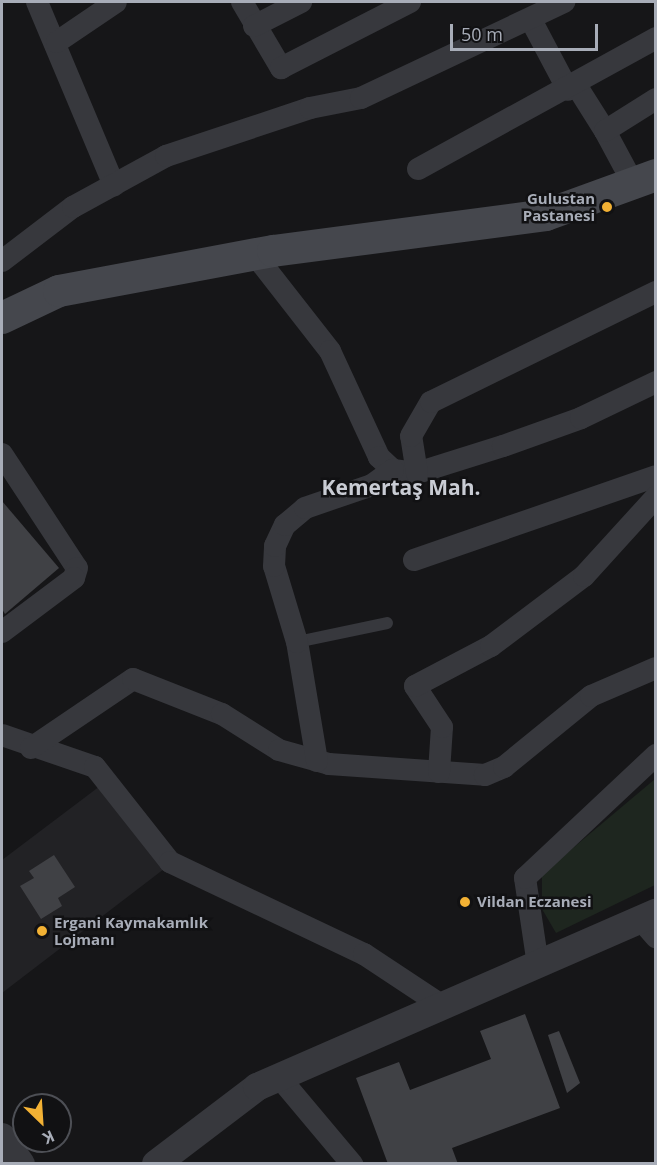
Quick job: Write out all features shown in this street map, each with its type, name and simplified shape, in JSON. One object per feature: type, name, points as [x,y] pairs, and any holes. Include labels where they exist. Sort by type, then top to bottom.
[{"type":"main road","points":[[2,318],[59,291],[255,255],[546,215],[644,179]]},
{"type":"street","points":[[37,2],[57,42],[114,184]]},
{"type":"street","points":[[57,42],[116,2]]},
{"type":"street","points":[[242,2],[254,26],[281,68],[410,2]]},
{"type":"street","points":[[254,26],[301,2]]},
{"type":"street","points":[[2,261],[73,207],[166,156],[310,108],[361,98],[531,20],[564,2]]},
{"type":"street","points":[[531,20],[572,88],[644,179]]},
{"type":"street","points":[[418,169],[572,88],[656,38]]},
{"type":"street","points":[[605,131],[656,99]]},
{"type":"street","points":[[255,255],[330,351],[379,457],[393,470],[417,473],[581,418],[656,382]]},
{"type":"street","points":[[417,473],[411,436],[431,402],[656,292]]},
{"type":"street","points":[[2,454],[77,568],[74,578],[2,632]]},
{"type":"street","points":[[317,761],[297,642],[274,566],[279,536],[305,508],[372,485],[393,470]]},
{"type":"street","points":[[414,560],[656,476]]},
{"type":"street","points":[[439,772],[442,727],[414,686],[491,646],[585,576],[656,497]]},
{"type":"street","points":[[31,748],[134,679],[222,714],[279,750],[317,761],[485,775],[504,766],[591,696],[656,669]]},
{"type":"street","points":[[2,735],[31,748],[95,767],[170,862],[364,954],[441,1005]]},
{"type":"street","points":[[538,965],[525,878],[656,755]]},
{"type":"street","points":[[156,1164],[279,1077],[441,1005],[538,965],[651,923]]},
{"type":"street","points":[[279,1077],[352,1164]]},
{"type":"street","points":[[2,1137],[21,1164]]},
{"type":"lane","points":[[297,642],[387,622]]},
{"type":"shaded area","points":[[655,779],[655,885],[556,933],[542,909],[542,874]]},
{"type":"shaded area","name":"Ergani Kaymakamlık Lojmanı","points":[[100,786],[164,869],[2,993],[2,860]]},
{"type":"building","points":[[2,501],[59,568],[5,614],[2,609]]},
{"type":"building","name":"Ergani Kaymakamlık Lojmanı","points":[[54,855],[75,887],[58,898],[62,906],[41,919],[20,886],[34,878],[29,871]]},
{"type":"building","points":[[525,1014],[560,1108],[452,1148],[458,1164],[388,1164],[356,1078],[399,1062],[410,1090],[491,1059],[480,1031]]},
{"type":"building","points":[[559,1031],[580,1083],[567,1093],[548,1035]]},
{"type":"place","name":"Gulustan Pastanesi","points":[[607,207]]},
{"type":"place","name":"Vildan Eczanesi","points":[[465,902]]},
{"type":"place","name":"Ergani Kaymakamlık Lojmanı","points":[[42,931]]},
{"type":"district","name":"Kemertaş Mah.","points":[[401,487]]}]
